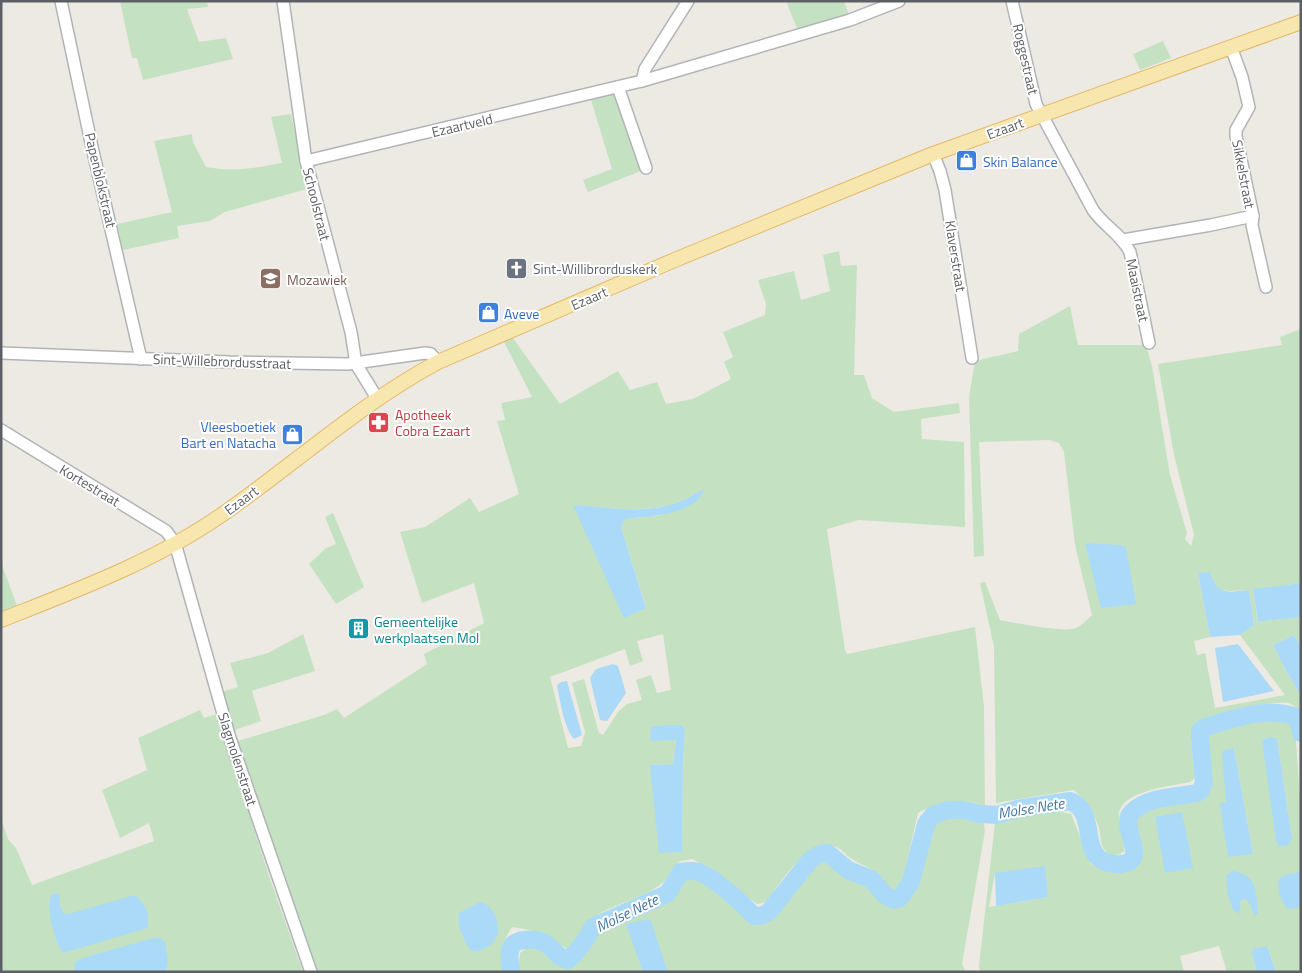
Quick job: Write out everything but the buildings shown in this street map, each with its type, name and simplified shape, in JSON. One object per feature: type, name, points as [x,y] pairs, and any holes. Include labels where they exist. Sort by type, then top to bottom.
[{"type":"main road","name":"Ezaart","points":[[1,620],[103,580],[175,543],[220,516],[377,398],[406,379],[438,362],[678,259],[933,154],[1301,22]]},
{"type":"street","name":"Papenblokstraat","points":[[61,1],[141,359]]},
{"type":"street","name":"Schoolstraat","points":[[283,1],[306,161],[351,332],[356,364],[377,398]]},
{"type":"street","points":[[642,81],[645,69],[688,1]]},
{"type":"street","name":"Ezaartveld","points":[[306,161],[618,88],[850,20],[899,1]]},
{"type":"street","name":"Roggestraat","points":[[1012,1],[1036,104],[1042,115]]},
{"type":"street","name":"Sikkelstraat","points":[[1231,47],[1242,78],[1249,107],[1236,130],[1236,136],[1253,216],[1252,225],[1266,287]]},
{"type":"street","points":[[618,88],[646,168]]},
{"type":"street","name":"Maaistraat","points":[[1042,115],[1093,210],[1099,219],[1123,240],[1130,252],[1149,343]]},
{"type":"street","name":"Klaverstraat","points":[[933,154],[940,171],[949,210],[972,358]]},
{"type":"street","name":"Sikkelstraat","points":[[1123,240],[1253,216]]},
{"type":"street","name":"Sint-Willebrordusstraat","points":[[1,353],[141,359],[356,364],[425,353],[431,354],[438,362]]},
{"type":"street","name":"Kortestraat","points":[[1,430],[166,532],[175,543]]},
{"type":"street","name":"Slagmolenstraat","points":[[175,543],[229,735],[311,972]]},
{"type":"green space","points":[[120,1],[207,1],[208,7],[187,9],[199,42],[226,38],[233,59],[143,80],[137,58],[132,58]]},
{"type":"green space","points":[[786,1],[844,1],[849,15],[798,31]]},
{"type":"green space","points":[[1163,41],[1171,58],[1140,70],[1133,54]]},
{"type":"green space","points":[[614,94],[641,171],[588,192],[583,180],[612,169],[591,100]]},
{"type":"green space","points":[[291,114],[307,189],[225,212],[210,221],[177,226],[179,238],[123,250],[117,224],[172,212],[154,141],[192,134],[193,142],[206,167],[235,169],[282,163],[271,117]]},
{"type":"green space","points":[[839,251],[841,266],[857,265],[854,375],[864,375],[872,398],[894,412],[959,403],[960,413],[921,419],[922,439],[964,442],[965,527],[859,520],[827,529],[845,650],[847,654],[975,627],[984,707],[985,806],[959,801],[943,803],[918,813],[903,880],[897,891],[892,892],[876,872],[852,859],[834,846],[814,849],[795,864],[767,902],[757,904],[693,859],[680,861],[666,879],[654,889],[607,910],[592,919],[584,926],[568,949],[535,931],[513,927],[505,941],[504,972],[316,972],[238,741],[324,715],[337,709],[344,718],[427,664],[424,654],[484,623],[474,583],[422,603],[400,532],[425,527],[470,498],[479,512],[519,494],[497,421],[505,420],[501,403],[532,397],[504,342],[513,338],[560,404],[618,371],[630,390],[657,382],[666,404],[693,399],[731,379],[724,362],[733,357],[723,332],[765,315],[766,304],[758,280],[794,271],[801,300],[830,291],[823,255]],"holes":[[[704,489],[662,515],[625,519],[621,527],[646,607],[574,506],[625,509],[652,508],[679,502]],[[663,634],[671,690],[657,693],[651,675],[636,680],[642,700],[627,704],[618,712],[603,735],[599,733],[584,679],[572,683],[585,732],[581,746],[568,748],[550,677],[625,649],[630,666],[643,661],[637,641]],[[685,729],[682,851],[650,765],[673,764],[676,739]]]},
{"type":"green space","points":[[1070,306],[1078,345],[1146,345],[1152,366],[1170,475],[1187,533],[1185,539],[1191,546],[1194,535],[1174,455],[1158,364],[1282,345],[1280,337],[1301,329],[1301,583],[1253,590],[1258,622],[1301,617],[1301,646],[1294,635],[1273,645],[1298,691],[1301,692],[1301,711],[1288,703],[1267,704],[1222,713],[1208,717],[1198,723],[1193,728],[1191,738],[1195,778],[1190,782],[1147,791],[1127,801],[1121,808],[1119,817],[1124,851],[1112,856],[1102,846],[1094,815],[1074,790],[996,803],[994,647],[980,583],[985,582],[1000,620],[1039,627],[1070,629],[1078,627],[1092,615],[1075,545],[1064,452],[1059,443],[1050,440],[979,442],[984,556],[974,557],[969,397],[975,361],[1018,351],[1019,334]],"holes":[[[1198,573],[1220,590],[1249,590],[1254,625],[1240,635],[1285,695],[1215,708],[1205,653],[1197,655],[1194,641],[1210,637]]]},
{"type":"green space","points":[[333,513],[364,587],[336,604],[309,564],[326,548],[336,544],[325,517]]},
{"type":"green space","points":[[1,562],[17,606],[1,612]]},
{"type":"green space","points":[[303,634],[315,671],[252,691],[261,721],[232,731],[221,692],[238,687],[230,663],[268,653]]},
{"type":"green space","points":[[200,710],[204,718],[217,714],[270,879],[303,972],[1,972],[1,818],[8,839],[16,848],[32,885],[154,841],[149,823],[120,838],[102,790],[147,770],[138,738]]},
{"type":"green space","points":[[1263,718],[1285,720],[1295,726],[1301,815],[1301,972],[1276,972],[1267,946],[1252,955],[1257,972],[1227,972],[1219,946],[1180,956],[1184,972],[980,972],[979,966],[995,823],[1023,815],[1044,812],[1071,814],[1091,864],[1111,872],[1126,870],[1139,860],[1131,824],[1145,807],[1193,801],[1203,796],[1209,783],[1205,731]],"holes":[[[1270,737],[1277,739],[1292,839],[1262,740]],[[1234,748],[1253,854],[1226,802]],[[995,873],[1048,897],[989,907]]]},
{"type":"green space","points":[[964,813],[977,818],[984,824],[985,831],[962,964],[966,972],[518,972],[520,953],[528,947],[539,946],[555,964],[570,968],[597,934],[608,926],[670,902],[679,883],[689,879],[709,887],[756,925],[773,917],[795,892],[801,880],[820,861],[827,860],[845,876],[866,885],[889,904],[896,905],[904,902],[912,893],[929,824],[941,816]]},
{"type":"water","points":[[704,489],[692,505],[682,510],[625,519],[621,527],[646,608],[624,618],[573,505],[649,509],[677,503]]},
{"type":"water","points":[[1085,543],[1126,547],[1136,604],[1101,608]]},
{"type":"water","points":[[1210,572],[1216,585],[1224,591],[1249,590],[1254,625],[1240,635],[1210,637],[1198,573]]},
{"type":"water","points":[[1301,583],[1301,617],[1258,622],[1253,589]]},
{"type":"water","points":[[1294,635],[1301,646],[1301,692],[1298,691],[1273,645]]},
{"type":"water","points":[[1238,644],[1274,691],[1223,702],[1215,648]]},
{"type":"water","points":[[613,664],[618,666],[626,693],[607,721],[600,720],[590,678],[596,669]]},
{"type":"water","points":[[567,681],[582,735],[574,739],[565,721],[557,685]]},
{"type":"water","points":[[681,725],[685,729],[682,852],[659,853],[650,765],[673,764],[676,740],[650,741],[651,727]]},
{"type":"water","points":[[1270,737],[1277,738],[1292,839],[1287,846],[1279,846],[1276,841],[1262,740]]},
{"type":"water","points":[[1234,748],[1253,854],[1228,857],[1220,804],[1226,802],[1222,751]]},
{"type":"water","points":[[1182,812],[1193,868],[1165,873],[1155,817]]},
{"type":"water","points":[[1045,866],[1048,897],[996,906],[995,873]]},
{"type":"water","points":[[1232,871],[1247,876],[1254,885],[1258,913],[1254,916],[1251,906],[1246,899],[1241,900],[1239,914],[1233,910],[1228,895],[1226,876]]},
{"type":"water","points":[[1301,872],[1301,906],[1294,909],[1286,908],[1279,894],[1278,880],[1284,875]]},
{"type":"water","points":[[58,893],[63,913],[68,914],[135,895],[142,902],[148,914],[147,928],[63,953],[54,933],[49,907],[51,895]]},
{"type":"water","points":[[480,902],[486,904],[491,909],[498,923],[498,930],[492,944],[481,950],[474,951],[470,950],[463,937],[458,917],[459,913]]},
{"type":"water","points":[[650,919],[668,972],[643,972],[626,924]]},
{"type":"water","points":[[153,938],[159,938],[165,942],[168,960],[166,972],[74,972],[75,962],[83,958]]},
{"type":"water","points":[[1267,946],[1276,972],[1257,972],[1252,955],[1253,949]]},
{"type":"waterway","name":"Molse Nete","points":[[511,972],[510,951],[517,942],[526,940],[539,941],[546,944],[560,957],[568,960],[576,953],[593,927],[667,894],[681,872],[696,871],[707,876],[729,892],[754,916],[761,916],[769,912],[811,859],[820,854],[828,853],[848,870],[871,879],[886,896],[894,900],[900,898],[911,882],[926,824],[933,815],[948,810],[964,810],[997,815],[1017,809],[1070,801],[1083,812],[1091,846],[1095,853],[1105,862],[1122,864],[1130,861],[1134,856],[1128,825],[1128,818],[1132,812],[1154,800],[1197,793],[1201,790],[1204,783],[1200,731],[1205,727],[1250,715],[1274,713],[1296,717],[1301,733]]},
{"type":"place","name":"Skin Balance","points":[[967,161]]},
{"type":"place","name":"Sint-Willibrorduskerk","points":[[517,268]]},
{"type":"place","name":"Mozawiek","points":[[271,279]]},
{"type":"place","name":"Aveve","points":[[488,313]]},
{"type":"place","name":"Apotheek Cobra Ezaart","points":[[379,422]]},
{"type":"place","name":"Vleesboetiek Bart en Natacha","points":[[292,434]]},
{"type":"place","name":"Gemeentelijke werkplaatsen Mol","points":[[358,629]]}]
